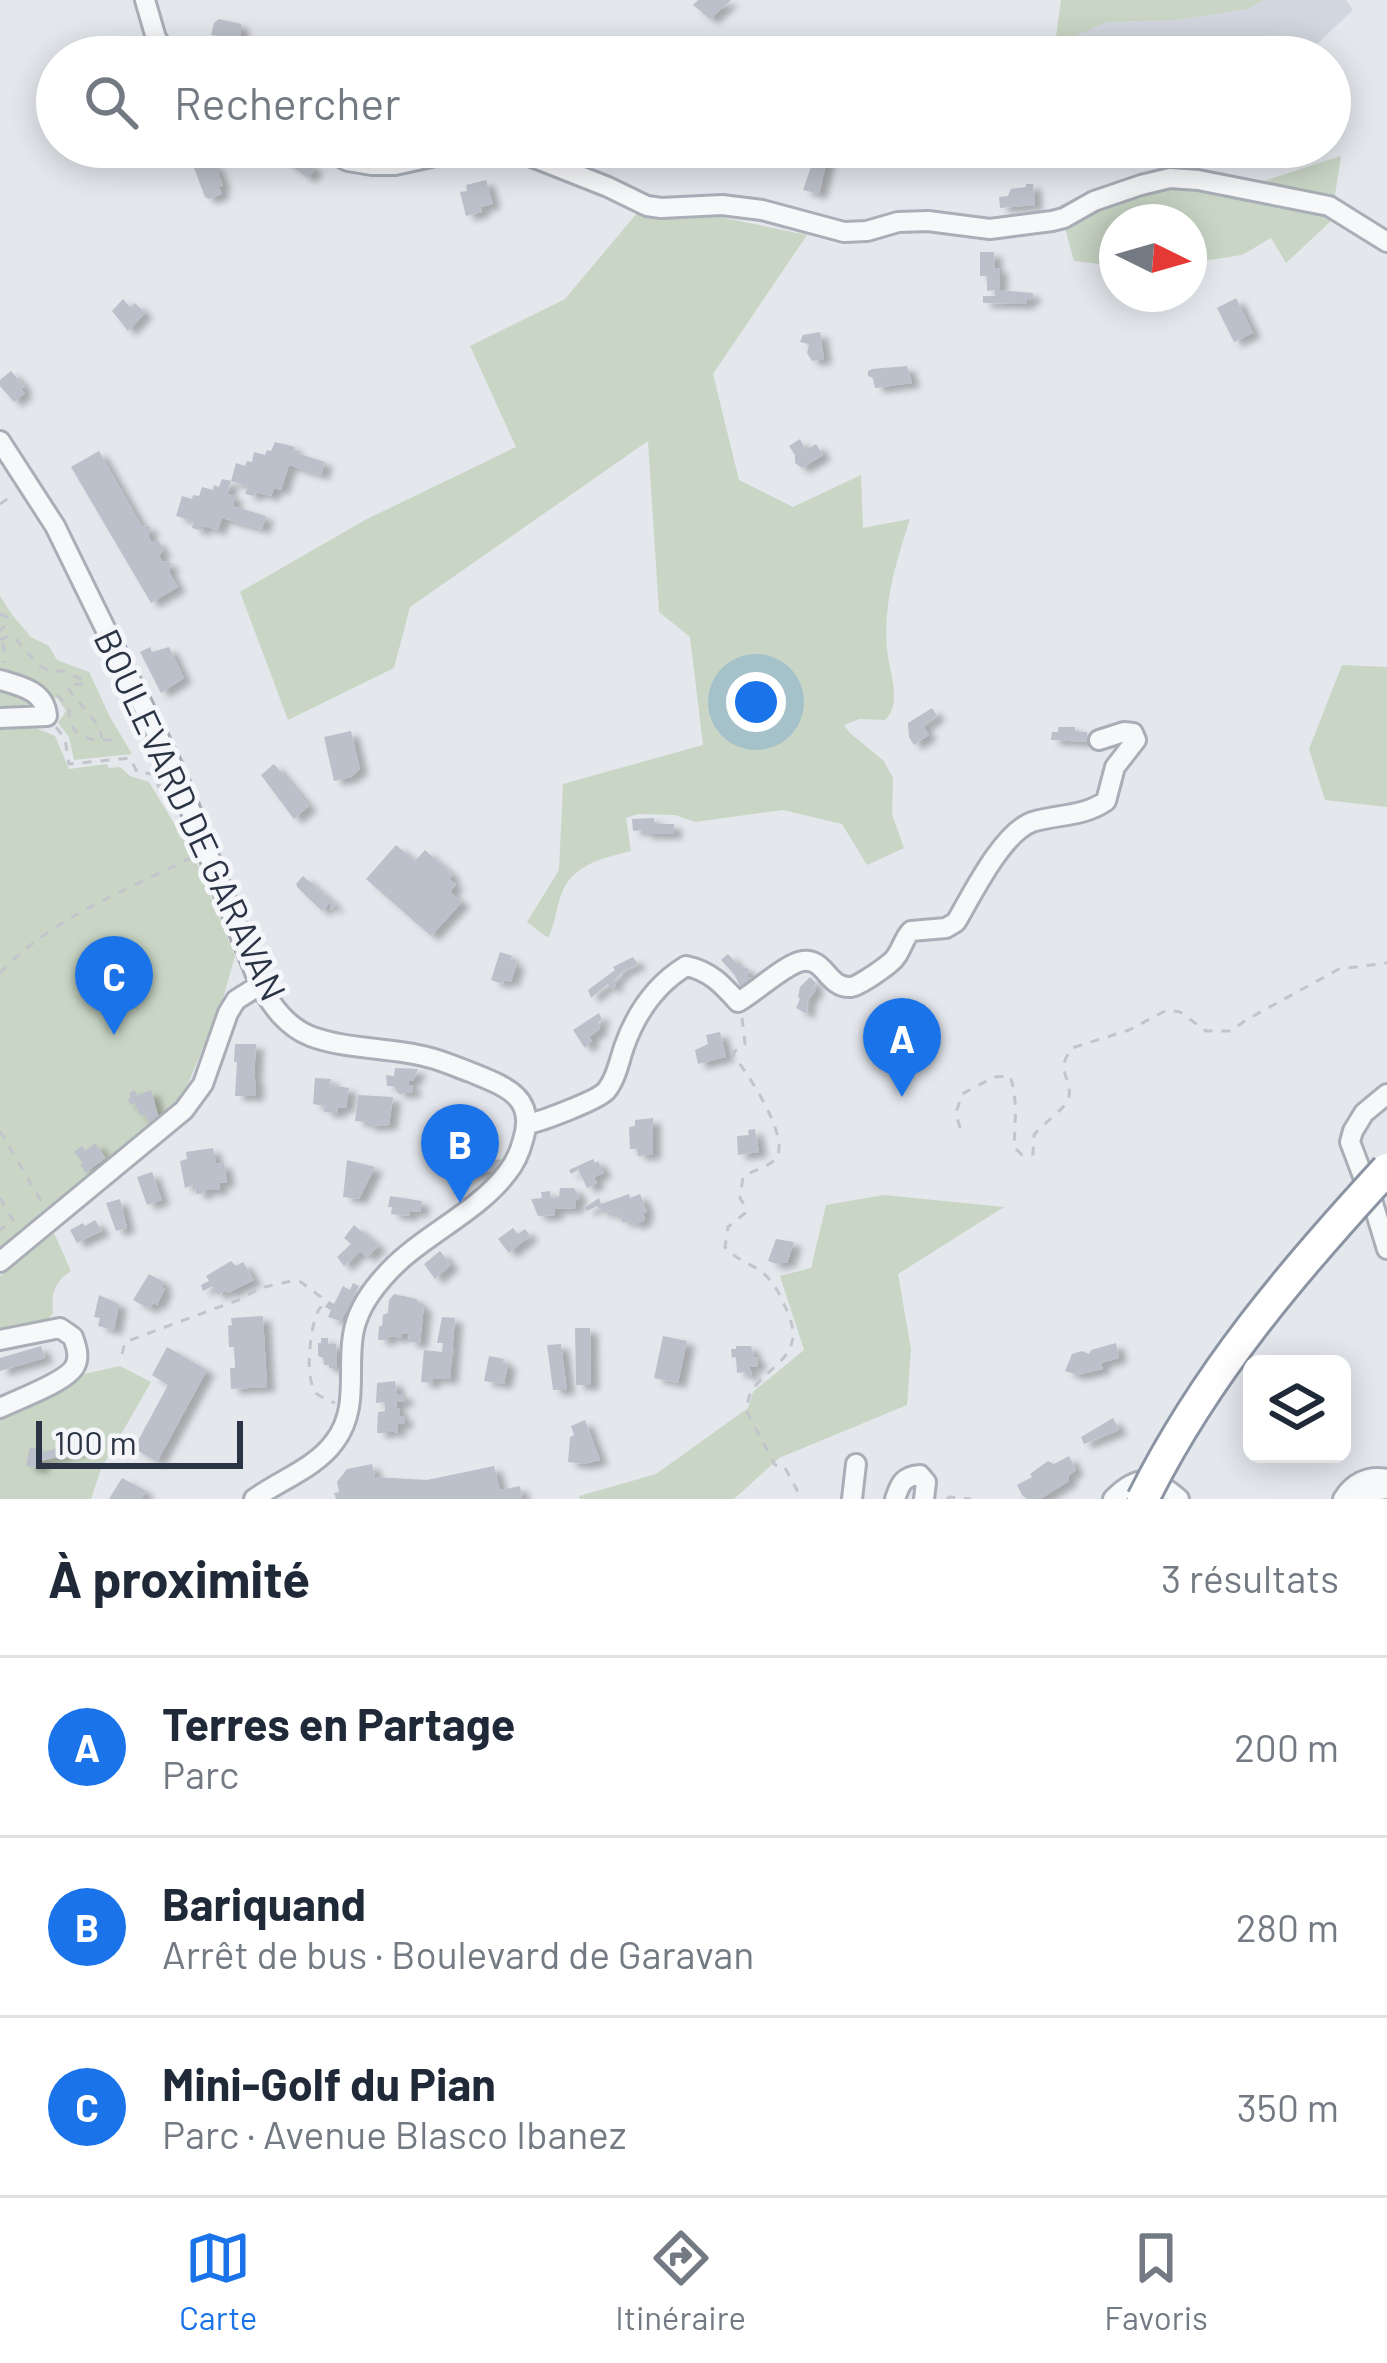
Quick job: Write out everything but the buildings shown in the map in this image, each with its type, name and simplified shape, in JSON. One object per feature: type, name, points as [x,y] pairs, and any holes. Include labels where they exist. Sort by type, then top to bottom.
[{"type":"highway","points":[[1143,1499],[1226,1360],[1291,1276],[1387,1169]]},
{"type":"highway","points":[[1166,1499],[1214,1413],[1277,1322],[1387,1195]]},
{"type":"street","points":[[146,0],[155,36]]},
{"type":"street","points":[[560,168],[647,206],[722,205],[762,210],[844,232],[928,221],[990,230],[1064,218],[1094,201],[1170,178],[1198,180],[1330,206],[1387,242]]},
{"type":"street","name":"BOULEVARD DE GARAVAN","points":[[0,441],[56,526],[175,771],[260,985],[272,1004],[304,1034],[432,1058],[503,1086],[525,1108],[527,1124]]},
{"type":"street","points":[[0,718],[50,720],[41,697],[2,676]]},
{"type":"street","points":[[254,1499],[319,1459],[345,1426],[356,1322],[383,1277],[506,1174],[527,1124],[589,1102],[607,1090],[633,1024],[669,976],[686,966],[701,969],[741,1006],[796,962],[809,960],[821,966],[835,984],[862,983],[888,965],[911,932],[946,928],[956,922],[1022,826],[1082,814],[1106,801],[1115,767],[1136,740],[1133,733],[1124,732],[1100,740]]},
{"type":"street","points":[[0,1262],[194,1099],[228,1013],[236,1000],[260,985]]},
{"type":"street","points":[[1387,1094],[1364,1113],[1350,1142],[1387,1249]]},
{"type":"street","points":[[0,1340],[60,1328],[73,1337],[77,1358],[75,1368],[64,1377],[0,1408]]},
{"type":"street","points":[[851,1499],[856,1464]]},
{"type":"street","points":[[895,1499],[901,1481],[910,1475],[920,1475],[926,1482],[924,1499]]},
{"type":"street","points":[[1343,1499],[1363,1480],[1387,1478]]},
{"type":"street","points":[[1113,1499],[1137,1481],[1150,1482],[1179,1499]]},
{"type":"street","points":[[1363,1499],[1387,1490]]},
{"type":"path","points":[[0,614],[8,622],[0,631]]},
{"type":"path","points":[[2,676],[6,658],[1,640],[8,636],[40,666],[86,680],[85,685],[68,685],[69,690],[98,725],[104,741]]},
{"type":"path","points":[[50,720],[65,739],[70,764],[130,758],[137,772],[153,774]]},
{"type":"path","points":[[0,974],[16,956],[91,905],[207,849]]},
{"type":"path","points":[[960,1128],[956,1113],[962,1094],[994,1076],[1010,1076],[1017,1113],[1014,1148],[1033,1154],[1034,1135],[1070,1096],[1063,1067],[1072,1048],[1129,1030],[1167,1010],[1180,1012],[1206,1030],[1231,1031],[1339,969],[1387,963]]},
{"type":"path","points":[[741,1006],[745,1045],[733,1055],[778,1126],[782,1147],[775,1162],[743,1177],[740,1198],[745,1213],[728,1227],[724,1247],[758,1267],[772,1282],[791,1322],[794,1336],[788,1351],[750,1393],[746,1410],[776,1465],[784,1466],[796,1490],[795,1499]]},
{"type":"path","points":[[0,1131],[53,1219]]},
{"type":"path","points":[[0,1198],[13,1220],[0,1230]]},
{"type":"path","points":[[122,1354],[125,1342],[260,1288],[302,1282],[321,1298],[310,1349],[310,1382],[318,1395],[350,1408]]},
{"type":"path","points":[[947,1499],[970,1499]]},
{"type":"shaded area","points":[[1264,0],[1346,0],[1353,10],[1325,36],[1074,36],[1108,22],[1177,20],[1248,9]]},
{"type":"green space","points":[[1061,0],[1264,0],[1248,9],[1177,20],[1108,22],[1074,36],[1056,36]]},
{"type":"green space","points":[[1162,168],[1195,168],[1264,181],[1304,168],[1339,168],[1331,221],[1286,263],[1271,238],[1242,255],[1207,260],[1207,204],[1099,204],[1099,264],[1074,261],[1059,206]]},
{"type":"green space","points":[[638,212],[715,216],[807,235],[713,374],[739,480],[793,507],[861,475],[863,528],[910,519],[887,615],[893,705],[885,720],[859,719],[844,725],[884,761],[893,778],[892,814],[904,848],[867,865],[842,824],[783,810],[695,822],[675,815],[638,814],[626,818],[631,851],[592,863],[569,881],[548,938],[527,922],[559,870],[563,784],[703,745],[690,637],[659,612],[648,441],[410,607],[394,668],[288,720],[240,592],[365,520],[516,447],[470,346],[565,299]]},
{"type":"green space","points":[[0,596],[31,637],[49,646],[57,660],[89,672],[132,754],[74,760],[69,737],[58,723],[66,711],[58,699],[44,693],[36,705],[0,712]]},
{"type":"green space","points":[[1342,665],[1387,667],[1387,807],[1325,800],[1309,749]]},
{"type":"green space","points":[[36,728],[55,736],[69,769],[107,764],[149,782],[194,856],[235,956],[222,1002],[180,1103],[0,1253],[0,730]]},
{"type":"green space","points":[[884,1195],[1004,1207],[898,1274],[911,1349],[907,1405],[779,1458],[734,1499],[580,1499],[656,1474],[748,1408],[753,1392],[804,1350],[780,1276],[811,1268],[826,1205]]},
{"type":"green space","points":[[54,1233],[71,1271],[55,1289],[53,1313],[46,1322],[0,1330],[0,1276]]},
{"type":"green space","points":[[120,1366],[151,1382],[101,1469],[91,1499],[0,1499],[0,1415],[84,1374]]},
{"type":"place","name":"Mini-Golf du Pian","points":[[114,1035]]},
{"type":"place","name":"Terres en Partage","points":[[902,1097]]},
{"type":"place","name":"Bariquand","points":[[460,1203]]}]
